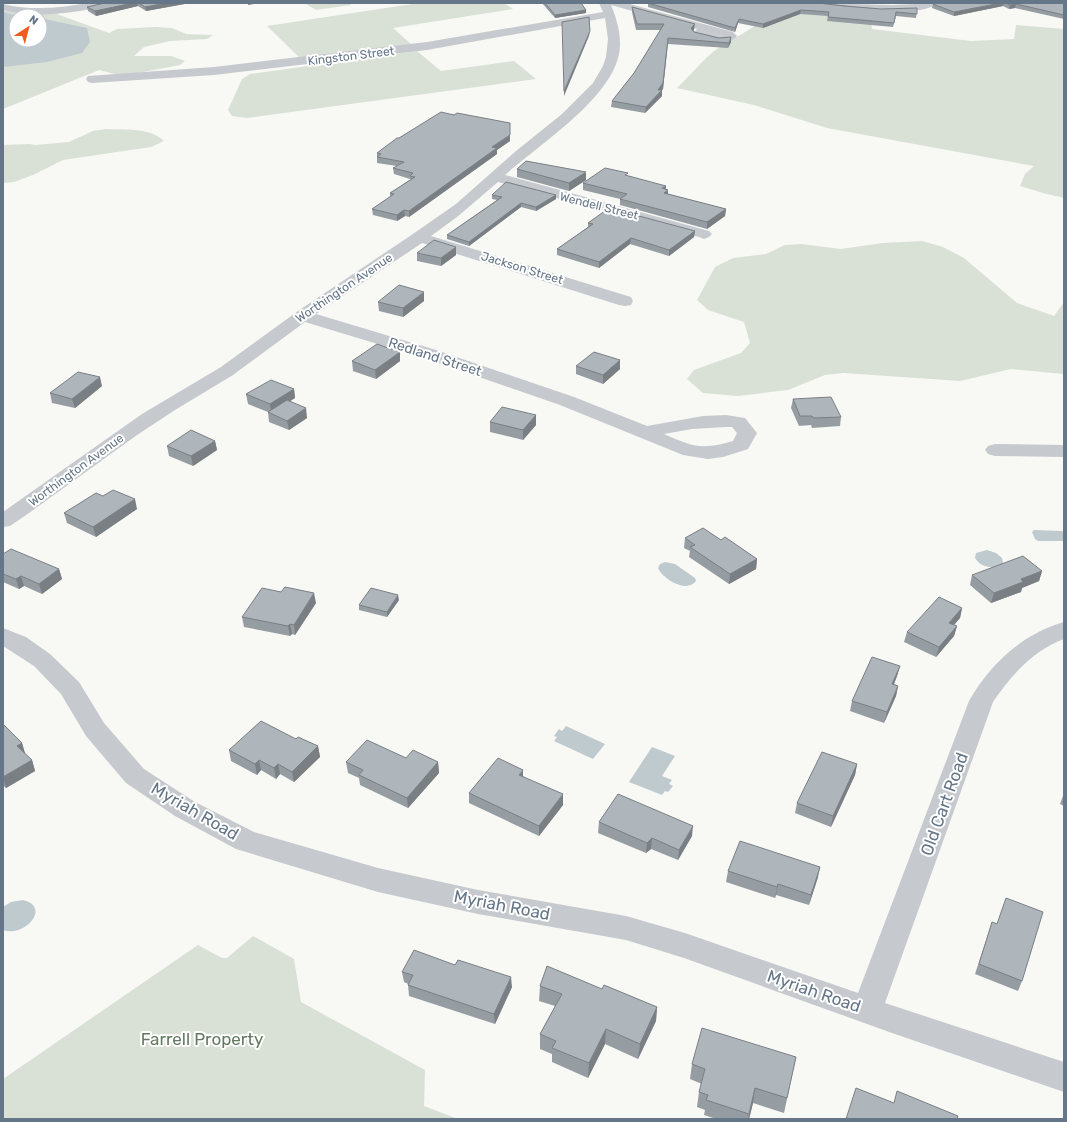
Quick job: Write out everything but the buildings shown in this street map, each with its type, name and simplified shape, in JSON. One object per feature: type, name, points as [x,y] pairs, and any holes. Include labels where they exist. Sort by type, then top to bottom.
[{"type":"street","points":[[3,7],[30,12],[59,11],[106,3]]},
{"type":"street","points":[[818,3],[896,8],[918,7],[932,3]]},
{"type":"street","points":[[609,7],[710,29]]},
{"type":"street","name":"Kingston Street","points":[[92,79],[214,71],[427,46],[609,7]]},
{"type":"street","name":"Worthington Avenue","points":[[3,521],[35,501],[67,478],[84,463],[149,418],[226,371],[303,316],[419,238],[453,213],[563,120],[604,77],[613,58],[613,32],[609,7]]},
{"type":"street","name":"Wendell Street","points":[[495,177],[704,234]]},
{"type":"street","name":"Jackson Street","points":[[419,238],[625,301]]},
{"type":"street","name":"Redland Street","points":[[303,316],[430,354],[567,401],[645,432]]},
{"type":"street","points":[[995,450],[1064,451]]},
{"type":"street","name":"Old Cart Road","points":[[868,1010],[982,701],[990,686],[1019,657],[1037,643],[1064,630]]},
{"type":"street","name":"Myriah Road","points":[[3,636],[18,643],[42,660],[70,688],[95,729],[135,776],[185,809],[246,841],[378,880],[478,902],[626,928],[685,946],[1064,1077]]},
{"type":"green space","points":[[304,3],[349,3],[351,5],[316,10]]},
{"type":"green space","points":[[419,3],[504,3],[513,9],[393,28],[412,45],[302,60],[267,26]]},
{"type":"green space","points":[[3,7],[13,8],[8,8],[8,48],[48,48],[48,12],[109,33],[117,29],[156,27],[172,28],[186,34],[213,35],[207,39],[170,41],[144,47],[134,56],[171,56],[185,61],[180,65],[122,76],[99,70],[3,109]]},
{"type":"green space","points":[[869,11],[872,29],[971,41],[1014,39],[1016,25],[1064,29],[1064,198],[1020,186],[1025,174],[1034,166],[827,128],[754,105],[677,88],[717,49],[759,24],[772,14]]},
{"type":"green space","points":[[417,51],[441,71],[514,61],[536,79],[247,118],[232,116],[228,110],[242,79],[250,74]]},
{"type":"green space","points":[[106,129],[144,131],[151,133],[164,141],[151,147],[63,160],[33,175],[14,182],[3,183],[3,145],[35,145],[69,142],[93,131]]},
{"type":"green space","points":[[922,241],[943,247],[964,258],[1017,303],[1054,316],[1064,302],[1064,374],[1011,369],[960,381],[844,373],[825,375],[788,390],[738,396],[703,393],[687,379],[694,370],[741,353],[750,343],[744,322],[708,310],[697,300],[715,267],[733,258],[766,254],[785,245],[801,244],[841,249],[883,243]]},
{"type":"green space","name":"Farrell Property","points":[[253,936],[294,959],[301,1002],[425,1070],[424,1106],[458,1119],[3,1119],[3,1079],[198,945],[222,958],[227,958]]},
{"type":"shaded area","points":[[3,12],[8,13],[8,48],[48,48],[48,20],[87,28],[90,42],[82,53],[47,62],[3,67]]},
{"type":"shaded area","points":[[1034,530],[1062,531],[1064,532],[1064,541],[1038,541],[1035,539],[1032,532]]},
{"type":"shaded area","points":[[987,550],[996,553],[1002,558],[1003,563],[1001,566],[986,566],[977,561],[975,558],[976,553]]},
{"type":"shaded area","points":[[665,562],[675,564],[695,578],[696,581],[692,585],[686,586],[669,580],[660,572],[658,568],[660,564]]},
{"type":"shaded area","points":[[566,726],[605,744],[593,759],[554,741],[557,737],[554,736],[559,729],[562,731]]},
{"type":"shaded area","points":[[652,747],[675,756],[662,776],[672,780],[669,784],[673,786],[668,792],[665,791],[662,795],[629,782]]},
{"type":"shaded area","points":[[23,900],[31,904],[35,909],[35,915],[32,921],[19,930],[3,930],[3,907],[11,902]]}]
